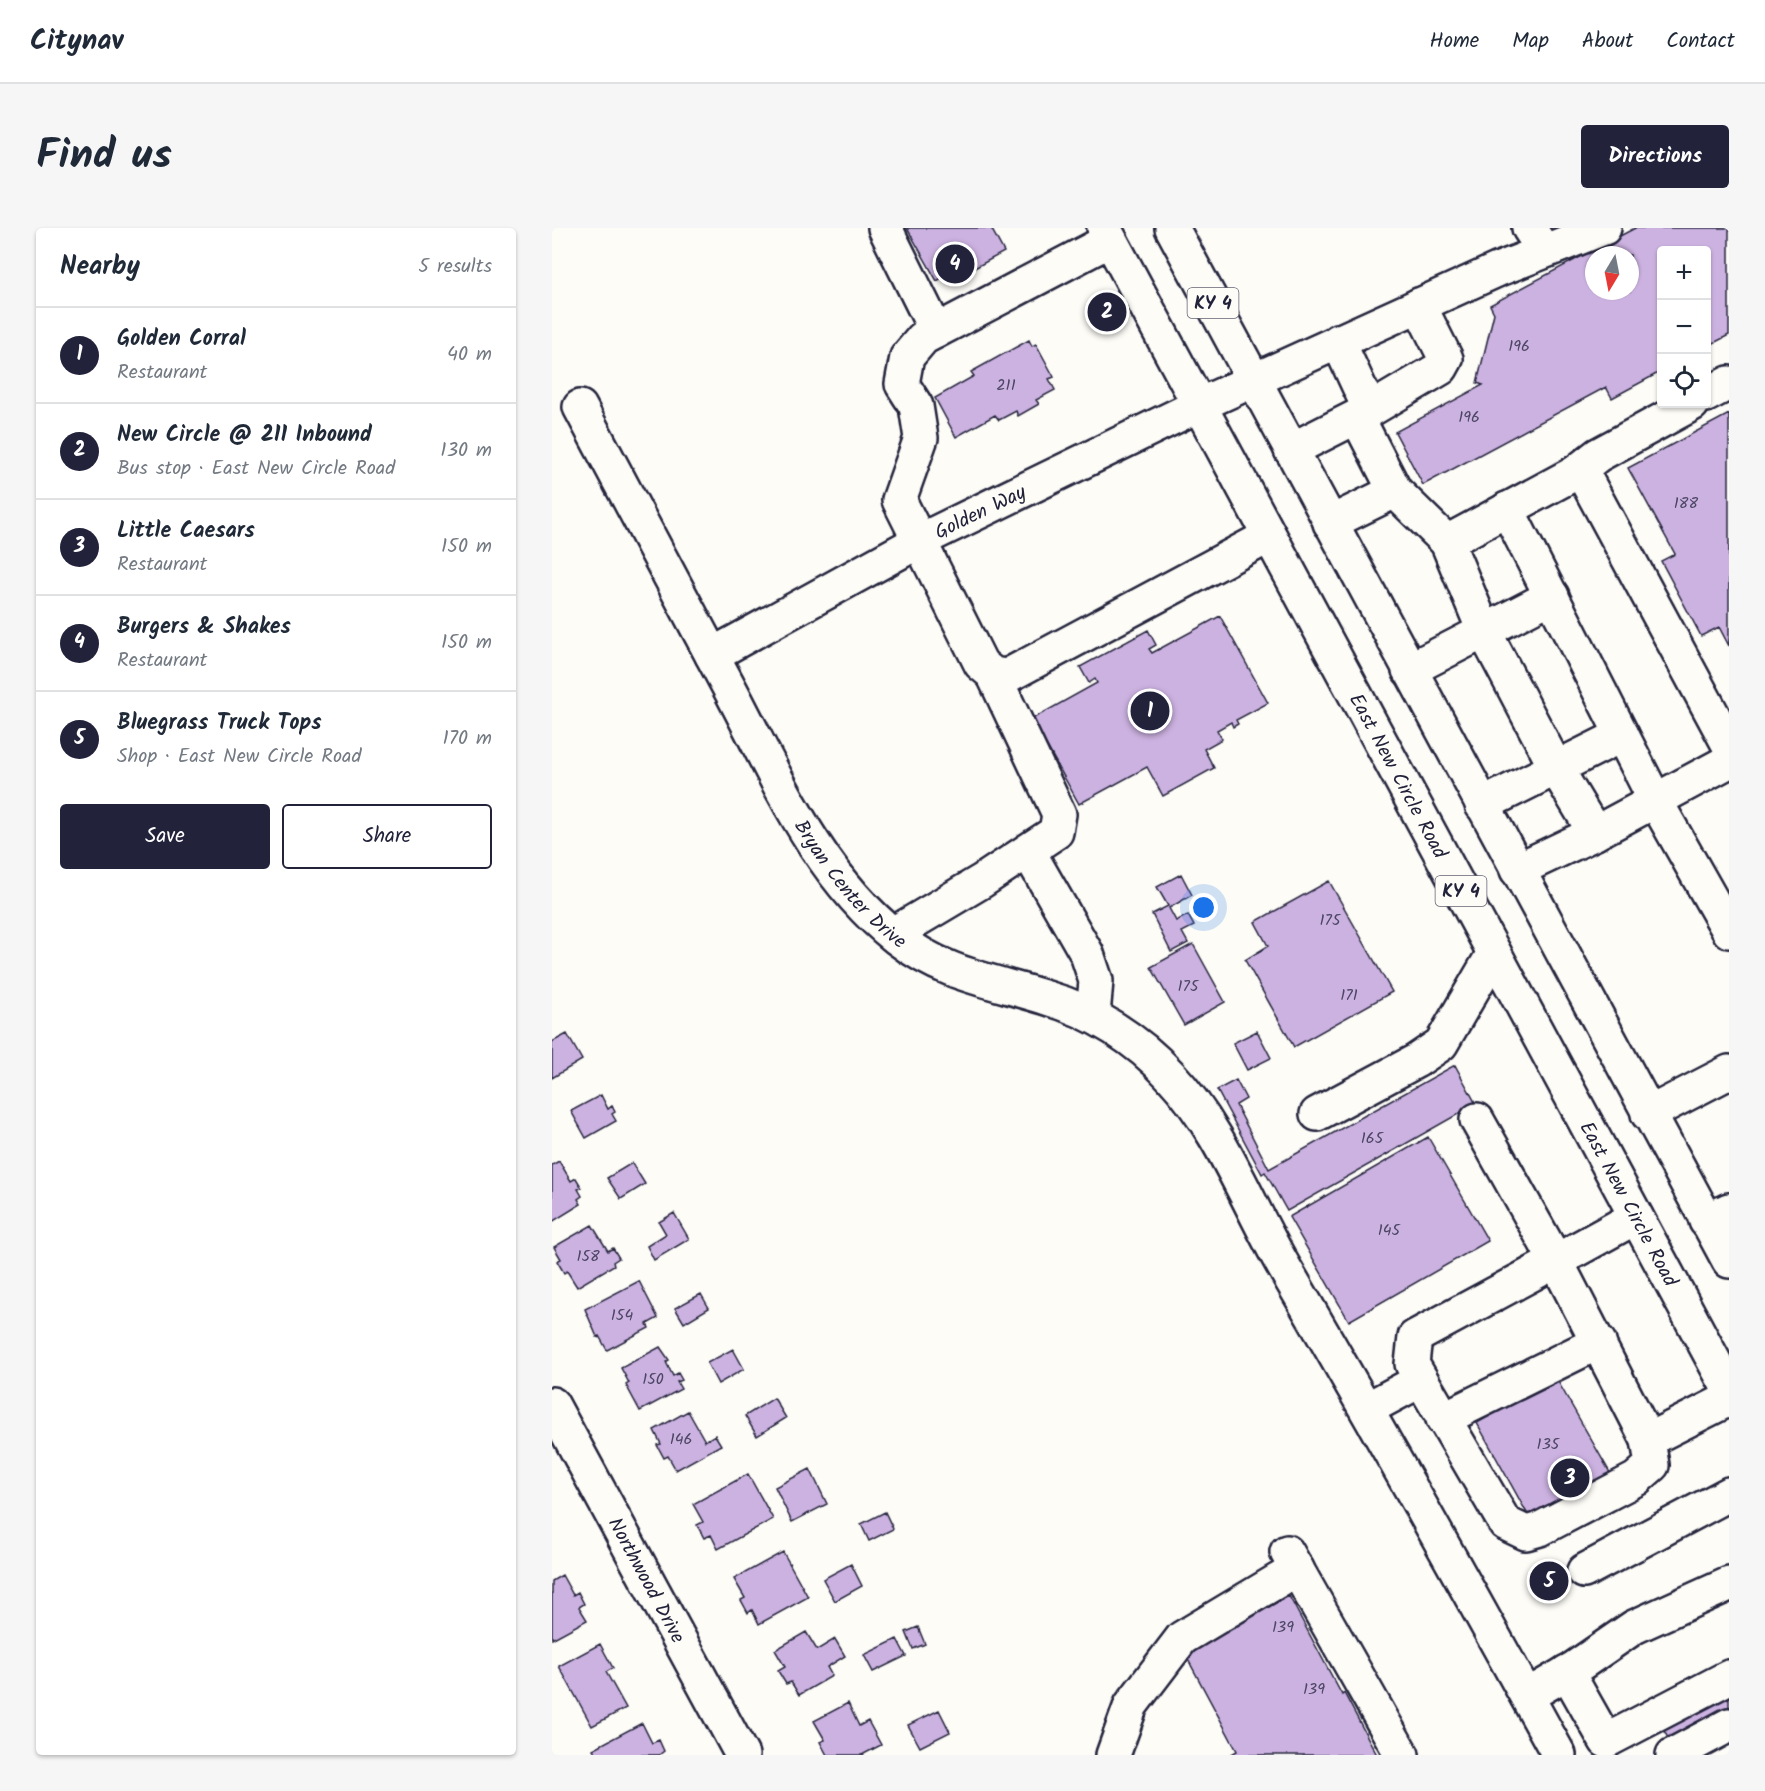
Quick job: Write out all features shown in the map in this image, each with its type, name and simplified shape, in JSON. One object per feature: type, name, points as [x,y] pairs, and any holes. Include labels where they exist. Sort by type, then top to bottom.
[{"type":"main road","points":[[885,228],[936,332]]},
{"type":"main road","name":"KY 4","points":[[1172,228],[1648,1114],[1718,1215],[1729,1261]]},
{"type":"main road","name":"Golden Way","points":[[712,655],[921,540],[1254,379],[1419,305],[1537,240],[1604,228]]},
{"type":"main road","points":[[892,934],[1056,832],[1059,814],[993,674],[981,664],[899,500],[921,438],[916,406],[902,384],[907,357],[923,338],[1107,234]]},
{"type":"main road","name":"East New Circle Road","points":[[1107,234],[1729,1389]]},
{"type":"main road","points":[[1291,450],[1364,413],[1441,368],[1446,359],[1419,305]]},
{"type":"main road","points":[[1338,341],[1395,491],[1447,542],[1484,631],[1556,768],[1595,833]]},
{"type":"main road","points":[[1711,393],[1729,383]]},
{"type":"main road","name":"Bryan Center Drive","points":[[580,407],[793,807],[834,873],[861,906],[892,934],[930,960],[967,977],[1049,998],[1093,1015],[1132,1042],[1168,1072],[1199,1110],[1227,1157],[1257,1219],[1367,1408],[1559,1755]]},
{"type":"main road","points":[[1447,542],[1575,472],[1598,455],[1685,408]]},
{"type":"main road","points":[[1575,472],[1584,476],[1729,744]]},
{"type":"main road","points":[[1330,523],[1395,491]]},
{"type":"main road","points":[[1507,509],[1655,800],[1729,931]]},
{"type":"main road","points":[[993,674],[1007,676],[1269,536]]},
{"type":"main road","points":[[1409,670],[1552,596]]},
{"type":"main road","points":[[1482,806],[1622,735]]},
{"type":"main road","points":[[1516,870],[1595,833],[1729,761]]},
{"type":"main road","points":[[1028,851],[1087,954],[1096,981],[1093,1015]]},
{"type":"main road","points":[[1317,1114],[1416,1061],[1441,1044],[1494,952]]},
{"type":"main road","points":[[1648,1114],[1729,1072]]},
{"type":"main road","points":[[1477,1120],[1599,1342],[1650,1452]]},
{"type":"main road","points":[[1636,1217],[1415,1337],[1412,1364],[1505,1523],[1526,1533],[1540,1529],[1636,1479],[1650,1452],[1729,1399]]},
{"type":"main road","points":[[1443,1419],[1599,1342]]},
{"type":"main road","points":[[1367,1408],[1421,1380]]},
{"type":"main road","name":"Northwood Drive","points":[[552,1404],[742,1755]]},
{"type":"main road","points":[[1584,1571],[1729,1494]]},
{"type":"main road","points":[[1113,1755],[1131,1705],[1182,1638],[1292,1561],[1402,1755]]},
{"type":"main road","points":[[1527,1696],[1634,1628],[1728,1588]]},
{"type":"main road","points":[[1567,1672],[1612,1748],[1729,1677]]},
{"type":"main road","points":[[1673,1755],[1729,1725]]},
{"type":"building","points":[[907,228],[991,228],[1004,252],[949,282],[945,276],[937,281]]},
{"type":"building","points":[[1635,228],[1729,228],[1729,335],[1711,344],[1711,246],[1657,246],[1657,374],[1612,398],[1606,387],[1423,485],[1395,432],[1483,385],[1477,383],[1494,313],[1490,305],[1585,255],[1585,300],[1639,300],[1639,246],[1601,246]]},
{"type":"building","points":[[1108,314],[1113,323],[1107,326],[1103,316]]},
{"type":"building","points":[[1029,340],[1032,346],[1036,344],[1054,377],[1049,379],[1055,390],[1036,400],[1039,404],[1018,416],[1016,411],[999,420],[995,415],[956,437],[935,398],[974,376],[971,372]]},
{"type":"building","points":[[1729,414],[1729,646],[1719,627],[1701,636],[1661,561],[1675,554],[1628,468]]},
{"type":"building","points":[[1220,616],[1268,703],[1236,720],[1238,724],[1233,727],[1231,722],[1217,730],[1222,739],[1204,749],[1214,768],[1163,796],[1147,767],[1079,804],[1032,719],[1097,683],[1095,679],[1089,683],[1080,667],[1148,630],[1156,645],[1149,649],[1152,653]]},
{"type":"building","points":[[1181,874],[1192,895],[1169,908],[1176,921],[1188,915],[1194,926],[1182,932],[1188,943],[1171,952],[1152,914],[1168,906],[1157,887]]},
{"type":"building","points":[[1329,881],[1392,992],[1294,1047],[1245,960],[1268,946],[1255,922]]},
{"type":"building","points":[[1193,944],[1225,1002],[1184,1025],[1151,967]]},
{"type":"building","points":[[1257,1031],[1271,1058],[1247,1070],[1233,1043]]},
{"type":"building","points":[[567,1034],[582,1060],[552,1078],[552,1042]]},
{"type":"building","points":[[1455,1065],[1476,1104],[1287,1211],[1265,1172],[1262,1174],[1217,1090],[1236,1080],[1246,1099],[1236,1105],[1269,1169]]},
{"type":"building","points":[[601,1095],[608,1109],[612,1106],[615,1112],[612,1114],[616,1121],[586,1138],[571,1111]]},
{"type":"building","points":[[1428,1137],[1488,1241],[1349,1321],[1289,1217]]},
{"type":"building","points":[[559,1161],[571,1181],[576,1178],[582,1188],[578,1189],[582,1196],[578,1199],[581,1204],[552,1222],[552,1165]]},
{"type":"building","points":[[632,1163],[645,1184],[621,1199],[607,1178]]},
{"type":"building","points":[[674,1213],[689,1239],[654,1260],[647,1246],[666,1234],[659,1222]]},
{"type":"building","points":[[592,1225],[608,1251],[613,1248],[619,1258],[613,1262],[614,1265],[577,1287],[567,1271],[564,1273],[557,1261],[561,1259],[554,1247]]},
{"type":"building","points":[[639,1281],[658,1318],[647,1324],[649,1328],[607,1350],[599,1336],[597,1337],[585,1309]]},
{"type":"building","points":[[701,1294],[709,1308],[684,1323],[675,1308]]},
{"type":"building","points":[[660,1347],[669,1360],[666,1362],[673,1376],[678,1373],[682,1380],[677,1382],[681,1389],[640,1411],[626,1385],[629,1383],[621,1368]]},
{"type":"building","points":[[733,1349],[744,1369],[718,1384],[707,1363]]},
{"type":"building","points":[[1556,1378],[1613,1478],[1533,1524],[1477,1423]]},
{"type":"building","points":[[774,1398],[786,1418],[757,1436],[745,1416]]},
{"type":"building","points":[[688,1411],[705,1441],[715,1435],[721,1445],[676,1470],[668,1456],[664,1458],[657,1445],[661,1444],[654,1430]]},
{"type":"building","points":[[810,1469],[827,1504],[792,1522],[775,1487]]},
{"type":"building","points":[[748,1474],[773,1519],[718,1549],[711,1535],[704,1538],[697,1525],[703,1522],[693,1504]]},
{"type":"building","points":[[885,1512],[893,1529],[869,1541],[861,1524]]},
{"type":"building","points":[[783,1552],[808,1597],[759,1624],[752,1610],[748,1613],[741,1600],[745,1598],[734,1579]]},
{"type":"building","points":[[851,1564],[862,1586],[835,1601],[823,1579]]},
{"type":"building","points":[[562,1575],[573,1595],[578,1592],[584,1604],[579,1607],[587,1620],[552,1639],[552,1581]]},
{"type":"building","points":[[1289,1596],[1377,1755],[1230,1755],[1237,1751],[1184,1652]]},
{"type":"building","points":[[918,1627],[925,1644],[913,1649],[906,1632]]},
{"type":"building","points":[[806,1632],[817,1650],[835,1639],[845,1656],[827,1667],[832,1676],[799,1695],[791,1682],[786,1684],[778,1671],[785,1667],[775,1650]]},
{"type":"building","points":[[897,1639],[906,1656],[873,1672],[864,1655]]},
{"type":"building","points":[[600,1644],[613,1668],[606,1672],[626,1708],[592,1726],[559,1666]]},
{"type":"building","points":[[1729,1681],[1729,1712],[1670,1742],[1659,1721]]},
{"type":"building","points":[[848,1703],[859,1726],[868,1721],[881,1745],[862,1755],[827,1755],[820,1742],[825,1740],[814,1721]]},
{"type":"building","points":[[939,1710],[950,1732],[920,1747],[908,1725]]},
{"type":"building","points":[[642,1723],[652,1743],[659,1740],[664,1751],[659,1755],[597,1755],[593,1749]]},
{"type":"place","name":"Burgers & Shakes","points":[[955,264]]},
{"type":"place","name":"New Circle @ 211 Inbound","points":[[1107,312]]},
{"type":"place","name":"Golden Corral","points":[[1150,711]]},
{"type":"place","name":"Little Caesars","points":[[1570,1478]]},
{"type":"place","name":"Bluegrass Truck Tops","points":[[1549,1581]]}]
